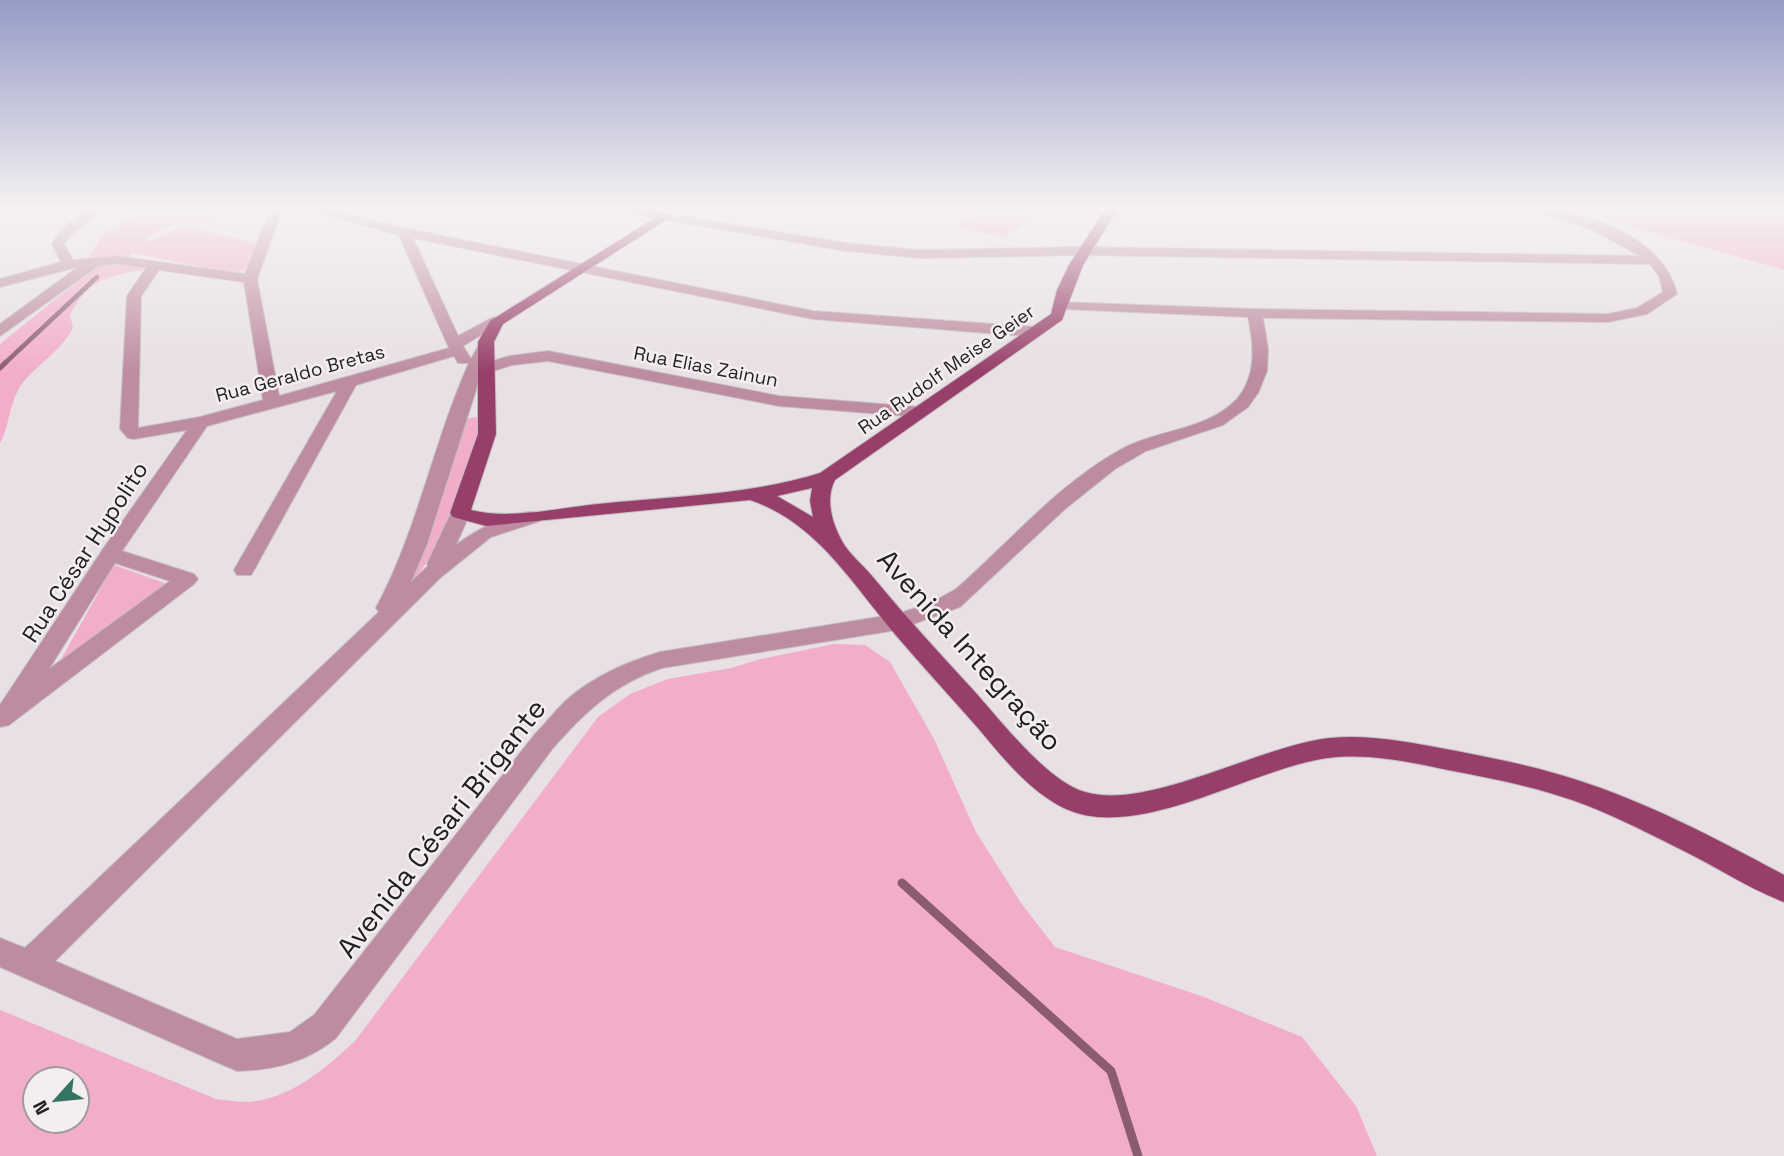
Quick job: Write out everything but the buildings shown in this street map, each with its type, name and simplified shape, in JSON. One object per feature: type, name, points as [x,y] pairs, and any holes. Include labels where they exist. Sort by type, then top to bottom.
[{"type":"main road","name":"Rua Geraldo Bretas","points":[[497,321],[591,264]]},
{"type":"main road","name":"Rua Rudolf Meise Geier","points":[[460,513],[486,520],[533,517],[751,494],[792,488],[827,477],[1057,317],[1063,293],[1075,264]]},
{"type":"main road","points":[[460,513],[487,434],[488,401],[479,371],[486,342],[497,321]]},
{"type":"main road","name":"Avenida Integração","points":[[827,477],[820,488],[818,500],[832,542]]},
{"type":"main road","name":"Avenida Integração","points":[[751,494],[792,510],[832,542],[897,622],[1007,744],[1042,777],[1076,802],[1111,808],[1144,804],[1265,761],[1328,748],[1388,749],[1500,770],[1574,789],[1716,852],[1784,889]]},
{"type":"street","points":[[0,284],[69,264]]},
{"type":"street","points":[[0,331],[92,264]]},
{"type":"street","points":[[156,264],[250,279]]},
{"type":"street","name":"Rua Geraldo Bretas","points":[[156,264],[134,296],[129,429],[134,434],[201,422],[350,382],[457,347],[497,321]]},
{"type":"street","points":[[256,264],[250,279],[272,402]]},
{"type":"street","points":[[375,628],[398,589],[479,371],[457,347],[419,264]]},
{"type":"street","points":[[559,264],[813,315],[1037,332]]},
{"type":"street","points":[[1062,305],[1255,313],[1608,318],[1642,311],[1670,294],[1668,280],[1656,264]]},
{"type":"street","name":"Avenida Césari Brigante","points":[[14,959],[237,1055],[271,1054],[296,1047],[319,1035],[336,1015],[544,741],[578,704],[621,677],[660,660],[897,622],[923,615],[954,600],[1098,471],[1128,453],[1228,415],[1242,403],[1253,388],[1263,358],[1263,342],[1255,313]]},
{"type":"street","name":"Rua Elias Zainun","points":[[479,371],[510,361],[548,356],[779,401],[920,412]]},
{"type":"street","points":[[244,570],[350,382]]},
{"type":"street","name":"Rua César Hypolito","points":[[6,714],[110,554],[201,422]]},
{"type":"street","points":[[433,573],[460,513]]},
{"type":"street","points":[[14,959],[433,573],[484,533],[533,517]]},
{"type":"street","points":[[6,714],[187,579],[110,554]]},
{"type":"shaded area","points":[[99,264],[137,264],[143,270],[109,278],[84,294],[70,315],[73,328],[68,336],[17,392],[0,443],[0,344]]},
{"type":"shaded area","points":[[187,264],[252,264],[239,272]]},
{"type":"shaded area","points":[[1763,264],[1784,264],[1784,270]]},
{"type":"shaded area","points":[[479,418],[481,428],[449,527],[412,585],[409,585],[464,424],[467,419]]},
{"type":"shaded area","points":[[114,565],[173,586],[55,670]]},
{"type":"shaded area","points":[[834,644],[865,645],[890,662],[934,739],[976,832],[1021,903],[1055,947],[1204,997],[1302,1037],[1356,1106],[1377,1156],[0,1156],[0,1010],[216,1099],[248,1102],[279,1095],[307,1081],[355,1041],[598,717],[630,694],[668,679],[731,668]]},
{"type":"waterway","points":[[4,364],[97,277]]},
{"type":"waterway","points":[[0,368],[4,364]]},
{"type":"waterway","points":[[902,883],[1111,1071],[1138,1156]]}]
